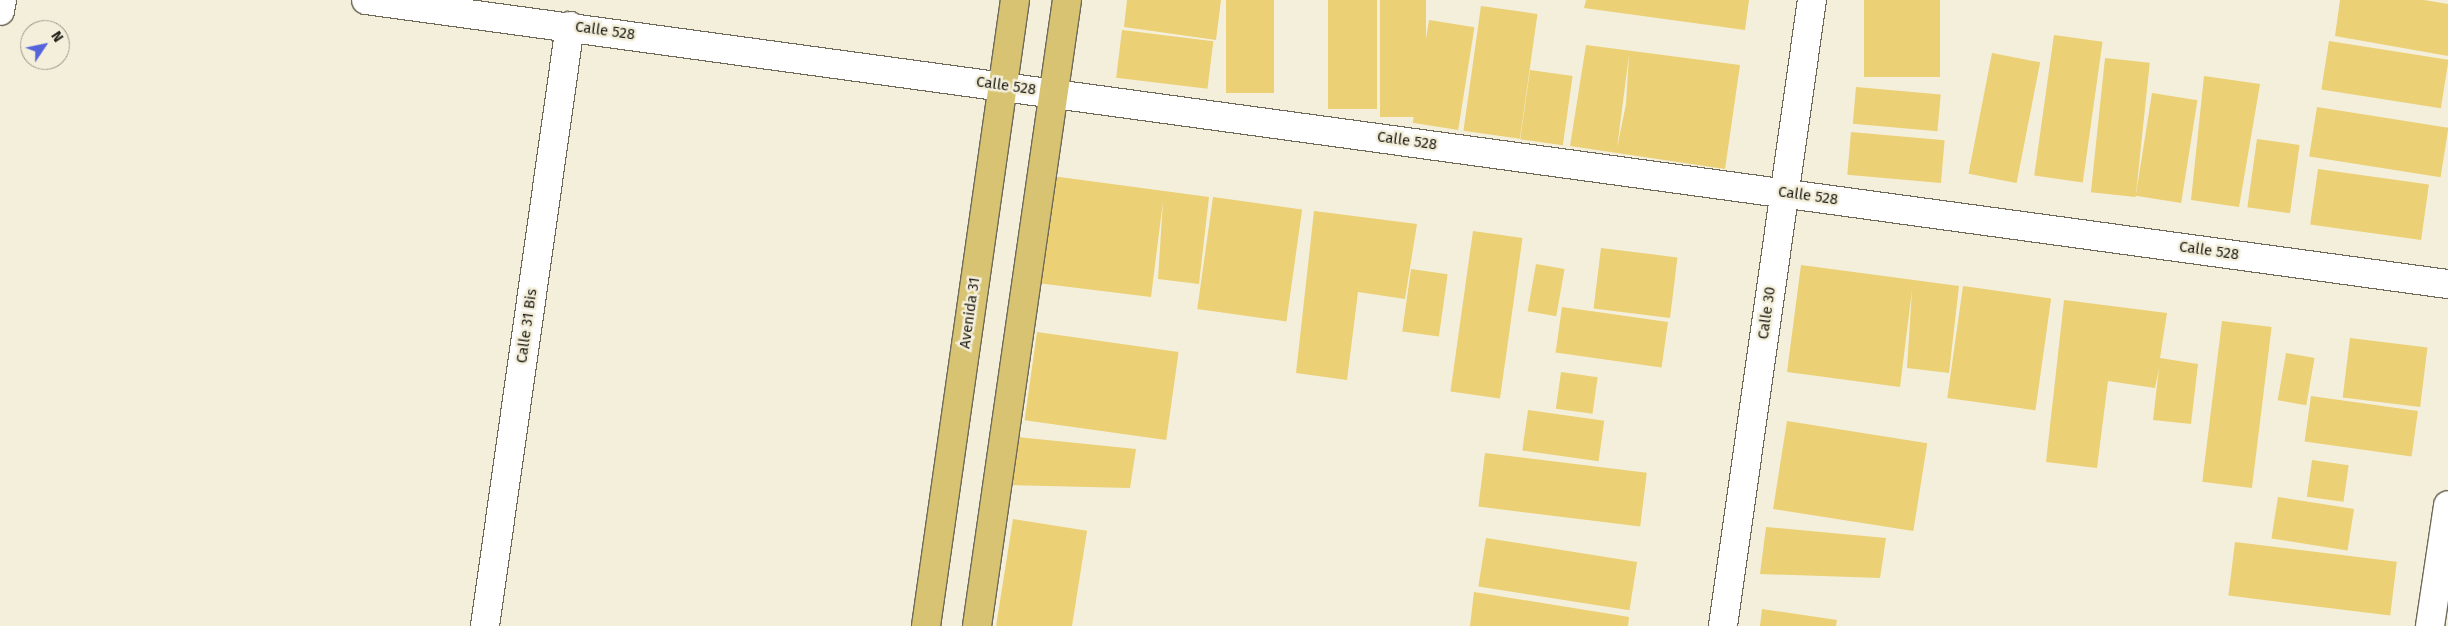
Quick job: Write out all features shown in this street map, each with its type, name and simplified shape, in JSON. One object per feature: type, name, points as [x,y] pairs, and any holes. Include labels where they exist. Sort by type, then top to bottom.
[{"type":"main road","name":"Avenida 31","points":[[926,626],[1015,0]]},
{"type":"main road","points":[[977,626],[1067,0]]},
{"type":"street","points":[[0,11],[2,0]]},
{"type":"street","name":"Calle 528","points":[[366,0],[570,26],[2448,284]]},
{"type":"street","name":"Calle 30","points":[[1722,626],[1812,0]]},
{"type":"street","name":"Calle 31 Bis","points":[[485,626],[570,26]]},
{"type":"street","points":[[2430,626],[2448,505]]},
{"type":"building","points":[[1127,0],[1221,0],[1216,40],[1124,27]]},
{"type":"building","points":[[1226,0],[1274,0],[1274,93],[1226,93]]},
{"type":"building","points":[[1328,0],[1377,0],[1377,109],[1328,109]]},
{"type":"building","points":[[1380,0],[1426,0],[1426,117],[1380,117]]},
{"type":"building","points":[[1586,0],[1749,0],[1745,30],[1584,8]]},
{"type":"building","points":[[1864,0],[1940,0],[1940,77],[1864,77]]},
{"type":"building","points":[[2340,0],[2424,0],[2448,4],[2448,56],[2335,36]]},
{"type":"building","points":[[1481,6],[1537,14],[1520,139],[1463,131]]},
{"type":"building","points":[[1429,20],[1474,27],[1458,130],[1413,123]]},
{"type":"building","points":[[1122,30],[1213,41],[1207,89],[1116,78]]},
{"type":"building","points":[[2054,35],[2103,42],[2083,182],[2034,176]]},
{"type":"building","points":[[2329,41],[2448,60],[2441,108],[2321,89]]},
{"type":"building","points":[[1586,45],[1740,65],[1725,169],[1570,146]],"holes":[[[1629,55],[1626,104],[1617,148]]]},
{"type":"building","points":[[1992,53],[2040,62],[2017,183],[1969,174]]},
{"type":"building","points":[[2105,58],[2150,63],[2136,197],[2091,192]]},
{"type":"building","points":[[1530,70],[1573,76],[1563,145],[1520,139]]},
{"type":"building","points":[[2204,76],[2260,84],[2239,207],[2191,200]]},
{"type":"building","points":[[1856,87],[1941,94],[1937,131],[1853,124]]},
{"type":"building","points":[[2152,93],[2197,100],[2181,203],[2136,196]]},
{"type":"building","points":[[2317,107],[2448,128],[2441,177],[2309,156]]},
{"type":"building","points":[[1851,132],[1945,140],[1941,183],[1847,175]]},
{"type":"building","points":[[2257,139],[2300,145],[2290,213],[2247,207]]},
{"type":"building","points":[[2318,169],[2429,185],[2421,240],[2310,224]]},
{"type":"building","points":[[1052,176],[1209,197],[1199,284],[1158,279],[1163,201],[1151,297],[1037,283]]},
{"type":"building","points":[[1213,197],[1302,210],[1286,321],[1197,309]]},
{"type":"building","points":[[1314,211],[1417,224],[1405,299],[1358,292],[1347,380],[1296,373]]},
{"type":"building","points":[[1473,231],[1523,238],[1500,398],[1450,391]]},
{"type":"building","points":[[1601,248],[1677,257],[1670,318],[1594,309]]},
{"type":"building","points":[[1536,264],[1565,269],[1556,316],[1528,311]]},
{"type":"building","points":[[1801,265],[1959,286],[1949,373],[1907,368],[1912,290],[1900,387],[1787,372]]},
{"type":"building","points":[[1411,269],[1448,274],[1439,337],[1402,331]]},
{"type":"building","points":[[1963,286],[2051,298],[2035,410],[1947,398]]},
{"type":"building","points":[[2064,300],[2167,313],[2160,358],[2198,364],[2191,424],[2153,420],[2159,368],[2155,388],[2108,381],[2097,468],[2046,462]]},
{"type":"building","points":[[1562,307],[1668,322],[1662,367],[1556,353]]},
{"type":"building","points":[[2222,321],[2272,327],[2252,488],[2202,482]]},
{"type":"building","points":[[1037,332],[1179,352],[1166,440],[1025,420]]},
{"type":"building","points":[[2350,338],[2427,348],[2420,407],[2343,398]]},
{"type":"building","points":[[2286,353],[2315,358],[2306,405],[2278,400]]},
{"type":"building","points":[[1561,372],[1598,377],[1592,414],[1556,409]]},
{"type":"building","points":[[2311,396],[2418,411],[2412,457],[2305,442]]},
{"type":"building","points":[[1528,410],[1604,421],[1599,461],[1522,451]]},
{"type":"building","points":[[1787,421],[1927,443],[1913,531],[1773,509]]},
{"type":"building","points":[[1017,437],[1136,449],[1130,488],[1010,485]]},
{"type":"building","points":[[1485,453],[1647,473],[1640,526],[1478,507]]},
{"type":"building","points":[[2312,460],[2349,465],[2343,502],[2307,497]]},
{"type":"building","points":[[2278,497],[2354,509],[2347,551],[2271,538]]},
{"type":"building","points":[[1013,519],[1087,531],[1072,626],[996,626]]},
{"type":"building","points":[[1766,527],[1886,538],[1880,578],[1760,574]]},
{"type":"building","points":[[1486,538],[1637,562],[1629,610],[1478,586]]},
{"type":"building","points":[[2235,542],[2397,562],[2390,615],[2228,596]]},
{"type":"building","points":[[1474,592],[1629,617],[1628,626],[1470,626]]},
{"type":"building","points":[[1762,609],[1837,620],[1836,626],[1760,626]]}]
